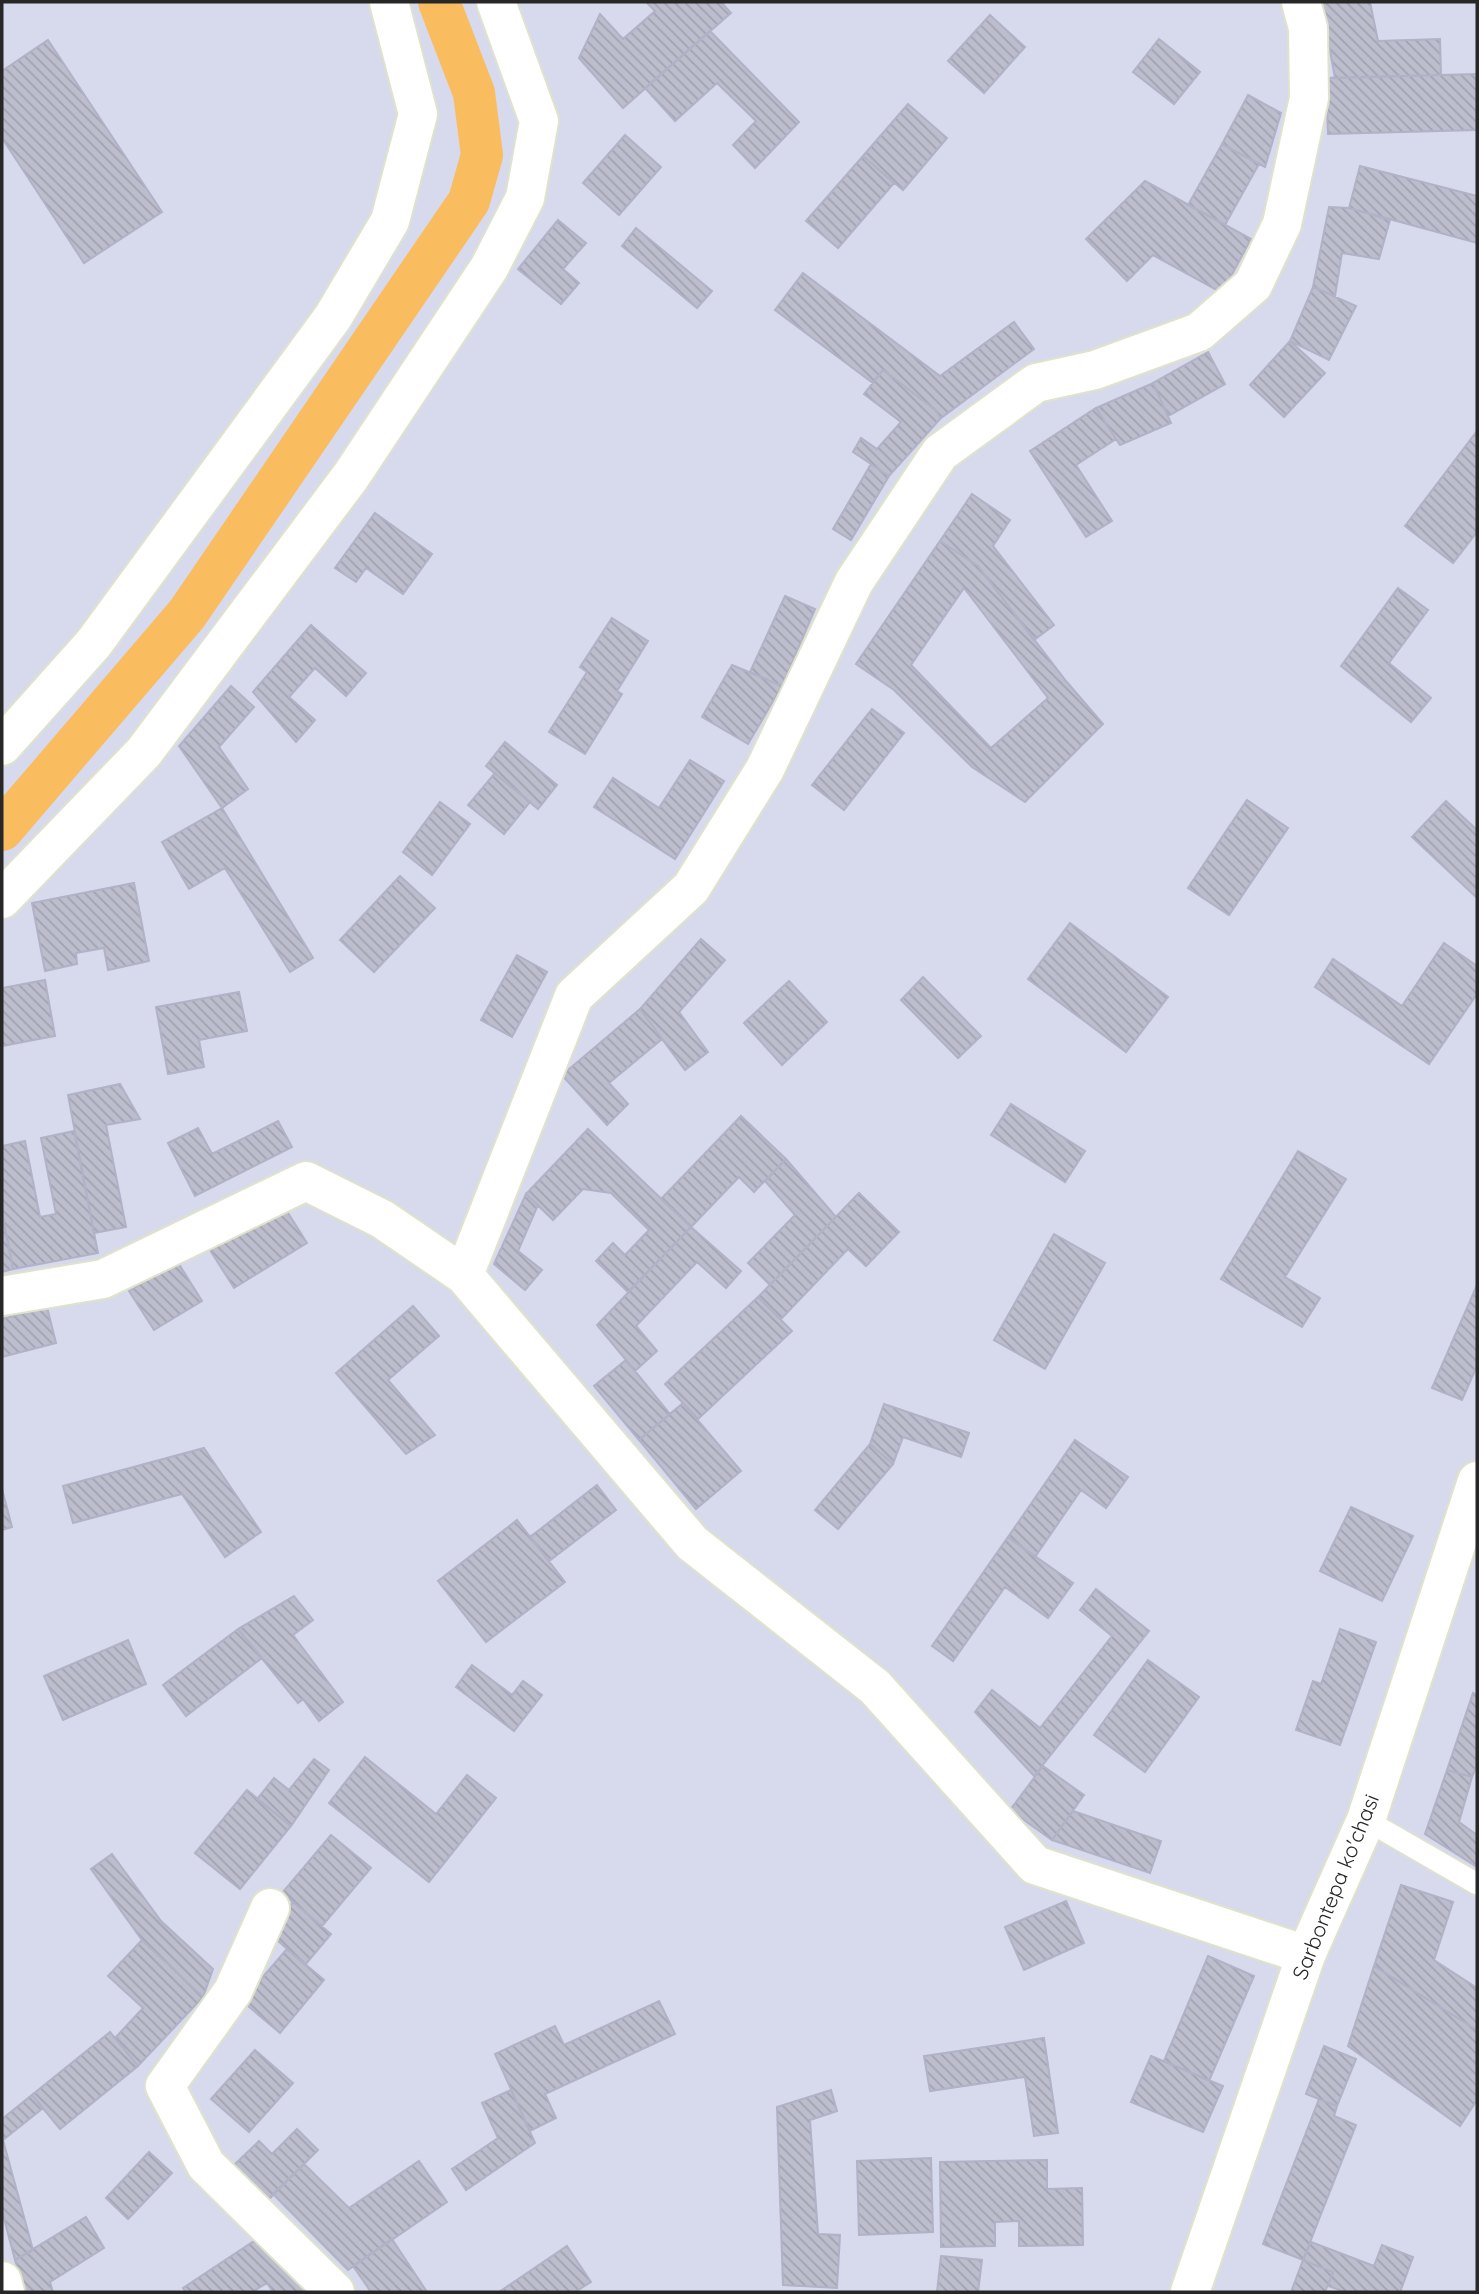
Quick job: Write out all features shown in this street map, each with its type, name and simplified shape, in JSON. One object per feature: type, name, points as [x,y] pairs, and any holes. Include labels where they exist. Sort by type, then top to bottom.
[{"type":"street","points":[[2,746],[94,643],[333,317],[390,221],[418,114],[389,2]]},
{"type":"street","points":[[2,899],[144,752],[351,476],[489,268],[525,198],[539,121],[496,2]]},
{"type":"street","points":[[464,1275],[574,996],[691,888],[765,769],[854,582],[940,453],[1036,383],[1095,370],[1199,332],[1253,285],[1282,224],[1309,98],[1308,28],[1300,2]]},
{"type":"street","points":[[2,1296],[103,1279],[306,1181],[382,1219],[464,1275],[692,1543],[875,1687],[1035,1866],[1306,1955]]},
{"type":"street","name":"Sarbontepa ko'chasi","points":[[1190,2292],[1306,1955],[1366,1820],[1477,1481]]},
{"type":"street","points":[[270,1908],[233,1990],[165,2086],[206,2165],[335,2292]]},
{"type":"street","points":[[2,2281],[5,2292]]},
{"type":"lane","points":[[1366,1820],[1477,1884]]},
{"type":"building","points":[[646,2],[721,2],[731,13],[623,108],[579,58],[600,14],[623,39],[655,11]]},
{"type":"building","points":[[1321,2],[1370,2],[1378,41],[1440,39],[1441,75],[1335,78]]},
{"type":"building","points":[[990,15],[1025,47],[984,93],[948,61]]},
{"type":"building","points":[[710,31],[799,122],[755,168],[733,145],[756,121],[717,83],[675,121],[645,88]]},
{"type":"building","points":[[1159,39],[1200,72],[1174,104],[1133,72]]},
{"type":"building","points":[[48,40],[162,212],[84,263],[2,138],[2,71]]},
{"type":"building","points":[[1477,74],[1477,130],[1328,134],[1326,78]]},
{"type":"building","points":[[1248,95],[1281,113],[1265,167],[1222,144]]},
{"type":"building","points":[[908,104],[947,138],[903,190],[863,156]]},
{"type":"building","points":[[625,135],[661,167],[619,215],[583,183]]},
{"type":"building","points":[[1222,144],[1259,164],[1225,225],[1188,205]]},
{"type":"building","points":[[863,156],[894,183],[838,248],[806,221]]},
{"type":"building","points":[[1360,166],[1477,196],[1477,243],[1349,208]]},
{"type":"building","points":[[1145,181],[1251,239],[1222,293],[1153,255],[1127,281],[1086,239]]},
{"type":"building","points":[[1329,207],[1349,208],[1390,220],[1379,259],[1342,253],[1335,296],[1313,287]]},
{"type":"building","points":[[558,220],[586,243],[563,269],[579,283],[561,304],[518,269]]},
{"type":"building","points":[[636,228],[712,291],[697,308],[622,246]]},
{"type":"building","points":[[803,273],[940,376],[1014,322],[1034,349],[941,418],[934,409],[883,370],[873,383],[775,310]]},
{"type":"building","points":[[1313,287],[1356,306],[1329,360],[1290,341]]},
{"type":"building","points":[[1290,341],[1325,373],[1284,417],[1250,385]]},
{"type":"building","points":[[1208,352],[1225,384],[1168,416],[1153,383]]},
{"type":"building","points":[[883,370],[934,409],[941,418],[889,476],[853,452],[861,438],[877,449],[901,422],[864,394]]},
{"type":"building","points":[[1153,383],[1171,423],[1120,445],[1096,408]]},
{"type":"building","points":[[1096,408],[1116,439],[1076,465],[1112,521],[1086,537],[1030,451]]},
{"type":"building","points":[[1477,431],[1477,532],[1453,563],[1405,526]]},
{"type":"building","points":[[871,464],[889,476],[851,540],[833,529]]},
{"type":"building","points":[[972,494],[1010,520],[993,546],[1054,625],[1034,640],[978,566],[940,541]]},
{"type":"building","points":[[375,513],[432,554],[403,594],[366,568],[356,582],[335,568]]},
{"type":"building","points":[[940,541],[978,566],[1066,681],[1103,724],[1025,802],[972,767],[894,690],[856,664]],"holes":[[[964,588],[1048,698],[991,748],[911,665]]]},
{"type":"building","points":[[1398,588],[1428,610],[1389,663],[1431,698],[1411,722],[1341,666]]},
{"type":"building","points":[[785,596],[815,609],[782,686],[750,672]]},
{"type":"building","points":[[612,618],[648,641],[617,691],[622,694],[585,754],[549,732],[587,672],[580,667]]},
{"type":"building","points":[[311,625],[366,673],[346,696],[315,668],[289,697],[315,720],[296,742],[253,692]]},
{"type":"building","points":[[732,665],[782,686],[748,744],[702,717]]},
{"type":"building","points":[[231,686],[254,707],[219,747],[248,789],[222,808],[179,746]]},
{"type":"building","points":[[872,709],[904,733],[844,810],[812,785]]},
{"type":"building","points":[[505,742],[557,785],[538,809],[486,766]]},
{"type":"building","points":[[690,760],[724,781],[675,859],[594,807],[613,778],[659,808]]},
{"type":"building","points":[[495,773],[530,802],[504,834],[468,805]]},
{"type":"building","points":[[1247,800],[1288,828],[1229,915],[1188,888]]},
{"type":"building","points":[[1446,801],[1477,830],[1477,898],[1412,837]]},
{"type":"building","points":[[440,802],[470,824],[432,875],[403,852]]},
{"type":"building","points":[[222,808],[313,958],[290,972],[225,868],[189,889],[162,842]]},
{"type":"building","points":[[400,876],[435,908],[374,972],[340,940]]},
{"type":"building","points":[[134,883],[149,961],[108,970],[104,948],[76,953],[77,964],[45,971],[32,903]]},
{"type":"building","points":[[1070,923],[1168,997],[1126,1052],[1028,979]]},
{"type":"building","points":[[701,939],[725,960],[679,1012],[708,1052],[685,1070],[640,1009]]},
{"type":"building","points":[[1444,943],[1477,966],[1477,994],[1429,1064],[1315,987],[1333,959],[1402,1006]]},
{"type":"building","points":[[517,955],[547,972],[512,1037],[481,1020]]},
{"type":"building","points":[[923,977],[981,1036],[958,1058],[901,1000]]},
{"type":"building","points":[[45,980],[55,1036],[2,1046],[2,988]]},
{"type":"building","points":[[789,981],[827,1022],[782,1065],[744,1023]]},
{"type":"building","points":[[239,992],[247,1031],[199,1040],[204,1067],[168,1074],[156,1007]]},
{"type":"building","points":[[640,1009],[662,1039],[609,1083],[628,1104],[607,1125],[562,1075]]},
{"type":"building","points":[[120,1084],[140,1119],[106,1125],[126,1227],[94,1233],[68,1095]]},
{"type":"building","points":[[1011,1104],[1085,1151],[1065,1182],[991,1135]]},
{"type":"building","points":[[741,1116],[786,1159],[754,1192],[739,1177],[691,1227],[661,1199]]},
{"type":"building","points":[[278,1121],[292,1147],[195,1196],[168,1143],[198,1128],[212,1154]]},
{"type":"building","points":[[588,1129],[691,1227],[628,1292],[596,1261],[613,1243],[625,1255],[649,1230],[611,1193],[583,1189],[553,1220],[526,1194]]},
{"type":"building","points":[[74,1131],[98,1253],[13,1269],[2,1211],[2,1146],[25,1141],[40,1217],[56,1214],[41,1138]]},
{"type":"building","points":[[1298,1151],[1346,1179],[1285,1277],[1320,1298],[1302,1327],[1221,1279]]},
{"type":"building","points":[[786,1159],[836,1217],[770,1285],[748,1263],[795,1215],[765,1181]]},
{"type":"building","points":[[859,1193],[899,1232],[866,1266],[848,1249],[781,1319],[758,1297]]},
{"type":"building","points":[[526,1194],[538,1205],[518,1251],[542,1270],[525,1290],[494,1264]]},
{"type":"building","points":[[283,1205],[307,1243],[234,1288],[210,1250]]},
{"type":"building","points":[[2,1224],[13,1269],[2,1272]]},
{"type":"building","points":[[691,1227],[741,1271],[726,1288],[697,1262],[636,1326],[657,1351],[635,1371],[597,1325]]},
{"type":"building","points":[[1054,1234],[1105,1263],[1045,1369],[994,1340]]},
{"type":"building","points":[[177,1261],[202,1301],[154,1330],[129,1291]]},
{"type":"building","points":[[1477,1285],[1477,1366],[1462,1400],[1432,1388]]},
{"type":"building","points":[[758,1297],[792,1331],[698,1419],[665,1384]]},
{"type":"building","points":[[413,1306],[439,1336],[388,1380],[435,1435],[406,1454],[336,1373]]},
{"type":"building","points":[[47,1307],[56,1343],[2,1357],[2,1319]]},
{"type":"building","points":[[626,1360],[670,1414],[639,1440],[594,1386]]},
{"type":"building","points":[[683,1403],[741,1471],[696,1509],[639,1440]]},
{"type":"building","points":[[884,1404],[969,1433],[961,1457],[903,1437],[893,1464],[870,1444]]},
{"type":"building","points":[[1075,1440],[1128,1477],[1106,1508],[1081,1490],[1035,1557],[1008,1537]]},
{"type":"building","points":[[870,1444],[893,1464],[838,1529],[815,1510]]},
{"type":"building","points":[[204,1448],[261,1532],[225,1557],[182,1494],[73,1523],[63,1486]]},
{"type":"building","points":[[597,1485],[616,1510],[549,1561],[530,1537]]},
{"type":"building","points":[[2,1489],[12,1527],[2,1530]]},
{"type":"building","points":[[1351,1507],[1413,1536],[1382,1601],[1320,1571]]},
{"type":"building","points":[[517,1520],[565,1582],[486,1642],[438,1581]]},
{"type":"building","points":[[1008,1537],[1073,1583],[1048,1618],[1005,1587],[953,1661],[932,1646]]},
{"type":"building","points":[[1096,1589],[1149,1631],[1034,1776],[975,1712],[992,1690],[1040,1728],[1112,1636],[1080,1610]]},
{"type":"building","points":[[294,1596],[313,1620],[293,1635],[343,1702],[319,1721],[303,1699],[298,1703],[238,1629]]},
{"type":"building","points":[[238,1629],[262,1658],[186,1716],[163,1685]]},
{"type":"building","points":[[1340,1629],[1376,1642],[1340,1745],[1296,1730],[1313,1681],[1321,1684]]},
{"type":"building","points":[[128,1640],[146,1684],[63,1720],[44,1676]]},
{"type":"building","points":[[1148,1660],[1199,1697],[1145,1772],[1094,1735]]},
{"type":"building","points":[[472,1665],[512,1695],[523,1681],[542,1695],[514,1731],[456,1687]]},
{"type":"building","points":[[1473,1693],[1477,1695],[1477,1765],[1472,1777],[1447,1770]]},
{"type":"building","points":[[365,1757],[436,1814],[467,1775],[496,1798],[429,1882],[329,1803]]},
{"type":"building","points":[[314,1759],[329,1770],[291,1826],[257,1799],[274,1778],[289,1790]]},
{"type":"building","points":[[1043,1766],[1084,1795],[1052,1840],[1010,1810]]},
{"type":"building","points":[[1447,1770],[1472,1777],[1459,1822],[1477,1835],[1477,1867],[1425,1834]]},
{"type":"building","points":[[247,1790],[291,1826],[240,1889],[195,1853]]},
{"type":"building","points":[[1073,1811],[1161,1841],[1150,1873],[1052,1840]]},
{"type":"building","points":[[331,1835],[371,1868],[322,1926],[282,1893]]},
{"type":"building","points":[[112,1854],[161,1921],[213,1969],[203,1997],[142,1940],[91,1869]]},
{"type":"building","points":[[1401,1885],[1453,1902],[1434,1960],[1477,1988],[1477,2030],[1374,1966]]},
{"type":"building","points":[[1066,1901],[1084,1943],[1024,1970],[1005,1927]]},
{"type":"building","points":[[293,1902],[331,1934],[305,1965],[268,1932]]},
{"type":"building","points":[[142,1940],[203,1997],[138,2066],[115,2038],[143,2008],[108,1976]]},
{"type":"building","points":[[287,1949],[324,1980],[280,2033],[242,2001]]},
{"type":"building","points":[[1208,1956],[1254,1976],[1209,2081],[1164,2061]]},
{"type":"building","points":[[1374,1966],[1477,2030],[1477,2100],[1460,2126],[1348,2046]]},
{"type":"building","points":[[659,2001],[675,2034],[545,2094],[556,2118],[530,2131],[495,2054],[555,2026],[564,2045]]},
{"type":"building","points":[[110,2032],[138,2066],[60,2129],[32,2095]]},
{"type":"building","points":[[1044,2038],[1058,2133],[1034,2136],[1025,2077],[930,2091],[924,2056]]},
{"type":"building","points":[[1324,2046],[1356,2059],[1337,2106],[1306,2094]]},
{"type":"building","points":[[255,2050],[293,2083],[249,2132],[211,2099]]},
{"type":"building","points":[[1151,2056],[1223,2086],[1203,2132],[1131,2102]]},
{"type":"building","points":[[511,2090],[535,2143],[466,2190],[452,2169],[498,2138],[482,2103]]},
{"type":"building","points":[[831,2090],[837,2111],[810,2120],[818,2234],[840,2235],[837,2288],[783,2285],[777,2107]]},
{"type":"building","points":[[32,2095],[43,2108],[3,2140],[33,2250],[15,2260],[2,2211],[2,2119]]},
{"type":"building","points":[[1319,2099],[1337,2106],[1334,2116],[1356,2125],[1303,2260],[1263,2244]]},
{"type":"building","points":[[297,2129],[318,2150],[268,2200],[234,2165],[259,2141],[272,2154]]},
{"type":"building","points":[[149,2152],[172,2173],[128,2219],[106,2198]]},
{"type":"building","points":[[931,2158],[933,2232],[859,2235],[857,2161]]},
{"type":"building","points":[[1047,2160],[1047,2189],[1082,2188],[1083,2245],[1019,2246],[1019,2221],[995,2222],[995,2246],[941,2247],[940,2162]]},
{"type":"building","points":[[419,2161],[447,2202],[348,2270],[273,2194],[304,2164],[349,2208]]},
{"type":"building","points":[[86,2217],[104,2248],[50,2282],[53,2292],[25,2292],[15,2260]]},
{"type":"building","points":[[392,2239],[427,2292],[371,2292],[353,2266]]},
{"type":"building","points":[[254,2241],[317,2292],[273,2292],[267,2283],[252,2292],[186,2292],[183,2288]]},
{"type":"building","points":[[1311,2242],[1374,2266],[1382,2245],[1413,2257],[1400,2292],[1345,2292],[1328,2286],[1333,2272],[1303,2260]]},
{"type":"building","points":[[567,2246],[591,2282],[575,2292],[499,2292]]},
{"type":"building","points":[[941,2256],[982,2260],[978,2292],[937,2292]]},
{"type":"building","points":[[1303,2260],[1333,2272],[1325,2292],[1291,2292]]},
{"type":"waterway","points":[[2,830],[187,614],[469,201],[482,155],[474,93],[439,2]]}]
